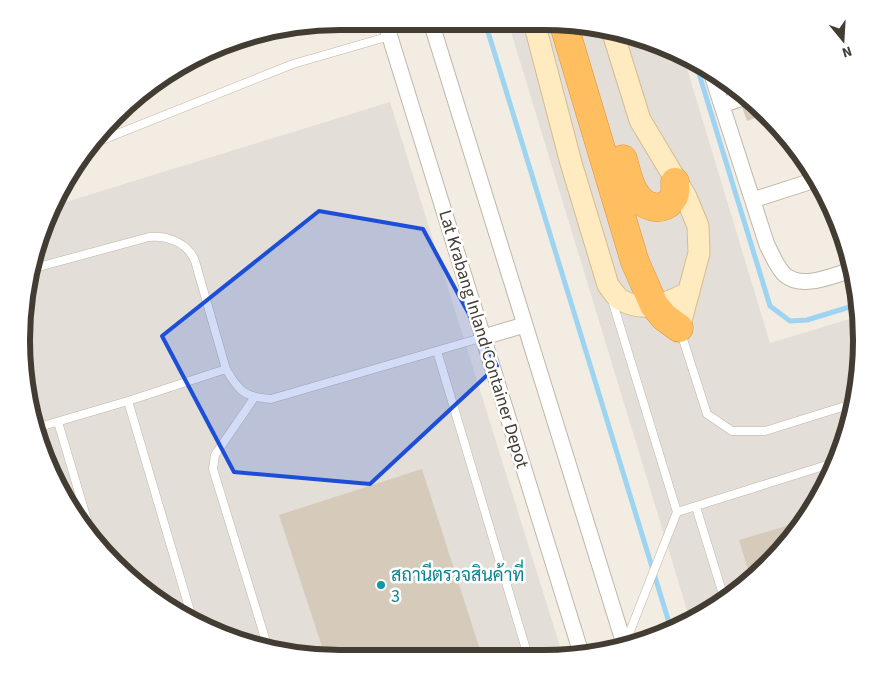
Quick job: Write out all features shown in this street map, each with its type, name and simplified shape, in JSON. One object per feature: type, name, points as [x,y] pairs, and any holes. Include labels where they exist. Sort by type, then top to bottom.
[{"type":"highway","points":[[566,31],[635,262],[654,305],[679,328]]},
{"type":"highway","points":[[586,33],[635,194],[642,202],[659,208],[668,204],[674,197],[676,182]]},
{"type":"main road","points":[[536,30],[571,163],[608,285],[620,299],[641,307],[668,303],[689,292]]},
{"type":"main road","points":[[615,39],[640,120],[686,197],[698,226],[698,254],[679,328]]},
{"type":"street","name":"Lat Krabang Inland Container Depot","points":[[388,30],[579,647]]},
{"type":"street","points":[[436,30],[524,324],[623,639]]},
{"type":"street","points":[[714,82],[767,245],[779,268],[785,276],[798,281],[814,281],[845,272]]},
{"type":"street","points":[[722,105],[738,100]]},
{"type":"street","points":[[753,200],[809,182]]},
{"type":"street","points":[[484,337],[524,324]]},
{"type":"lane","points":[[104,139],[382,30]]},
{"type":"lane","points":[[39,267],[149,237],[164,238],[177,242],[189,250],[196,261],[226,369],[244,393],[254,398],[271,399],[484,337]]},
{"type":"lane","points":[[608,285],[677,512],[628,638]]},
{"type":"lane","points":[[679,328],[707,414],[732,431],[765,431],[846,406]]},
{"type":"lane","points":[[436,351],[526,650]]},
{"type":"lane","points":[[43,426],[226,369]]},
{"type":"lane","points":[[254,398],[214,454],[213,469],[266,640]]},
{"type":"lane","points":[[128,401],[190,611]]},
{"type":"lane","points":[[58,422],[87,519]]},
{"type":"lane","points":[[677,512],[826,465]]},
{"type":"lane","points":[[696,506],[722,593]]},
{"type":"highlighted area","points":[[319,211],[423,229],[497,366],[370,484],[234,472],[162,336]]},
{"type":"shaded area","points":[[510,30],[563,31],[603,36],[643,46],[686,65],[770,343],[852,318],[852,360],[847,400],[837,440],[821,477],[789,529],[762,559],[732,586],[688,614]]},
{"type":"shaded area","points":[[390,102],[561,649],[340,650],[280,644],[240,634],[203,618],[168,598],[136,573],[94,529],[72,495],[46,440],[36,400],[30,340],[33,300],[46,240],[62,203]]},
{"type":"building","points":[[746,106],[758,117],[747,121],[742,107]]},
{"type":"building","name":"สถานีตรวจสินค้าที่ 3","points":[[422,469],[480,650],[323,649],[279,515]]},
{"type":"building","points":[[793,524],[749,571],[739,540]]},
{"type":"waterway","points":[[487,30],[669,623]]},
{"type":"waterway","points":[[699,72],[770,306],[790,321],[807,320],[851,307]]},
{"type":"place","name":"สถานีตรวจสินค้าที่ 3","points":[[381,585]]}]
